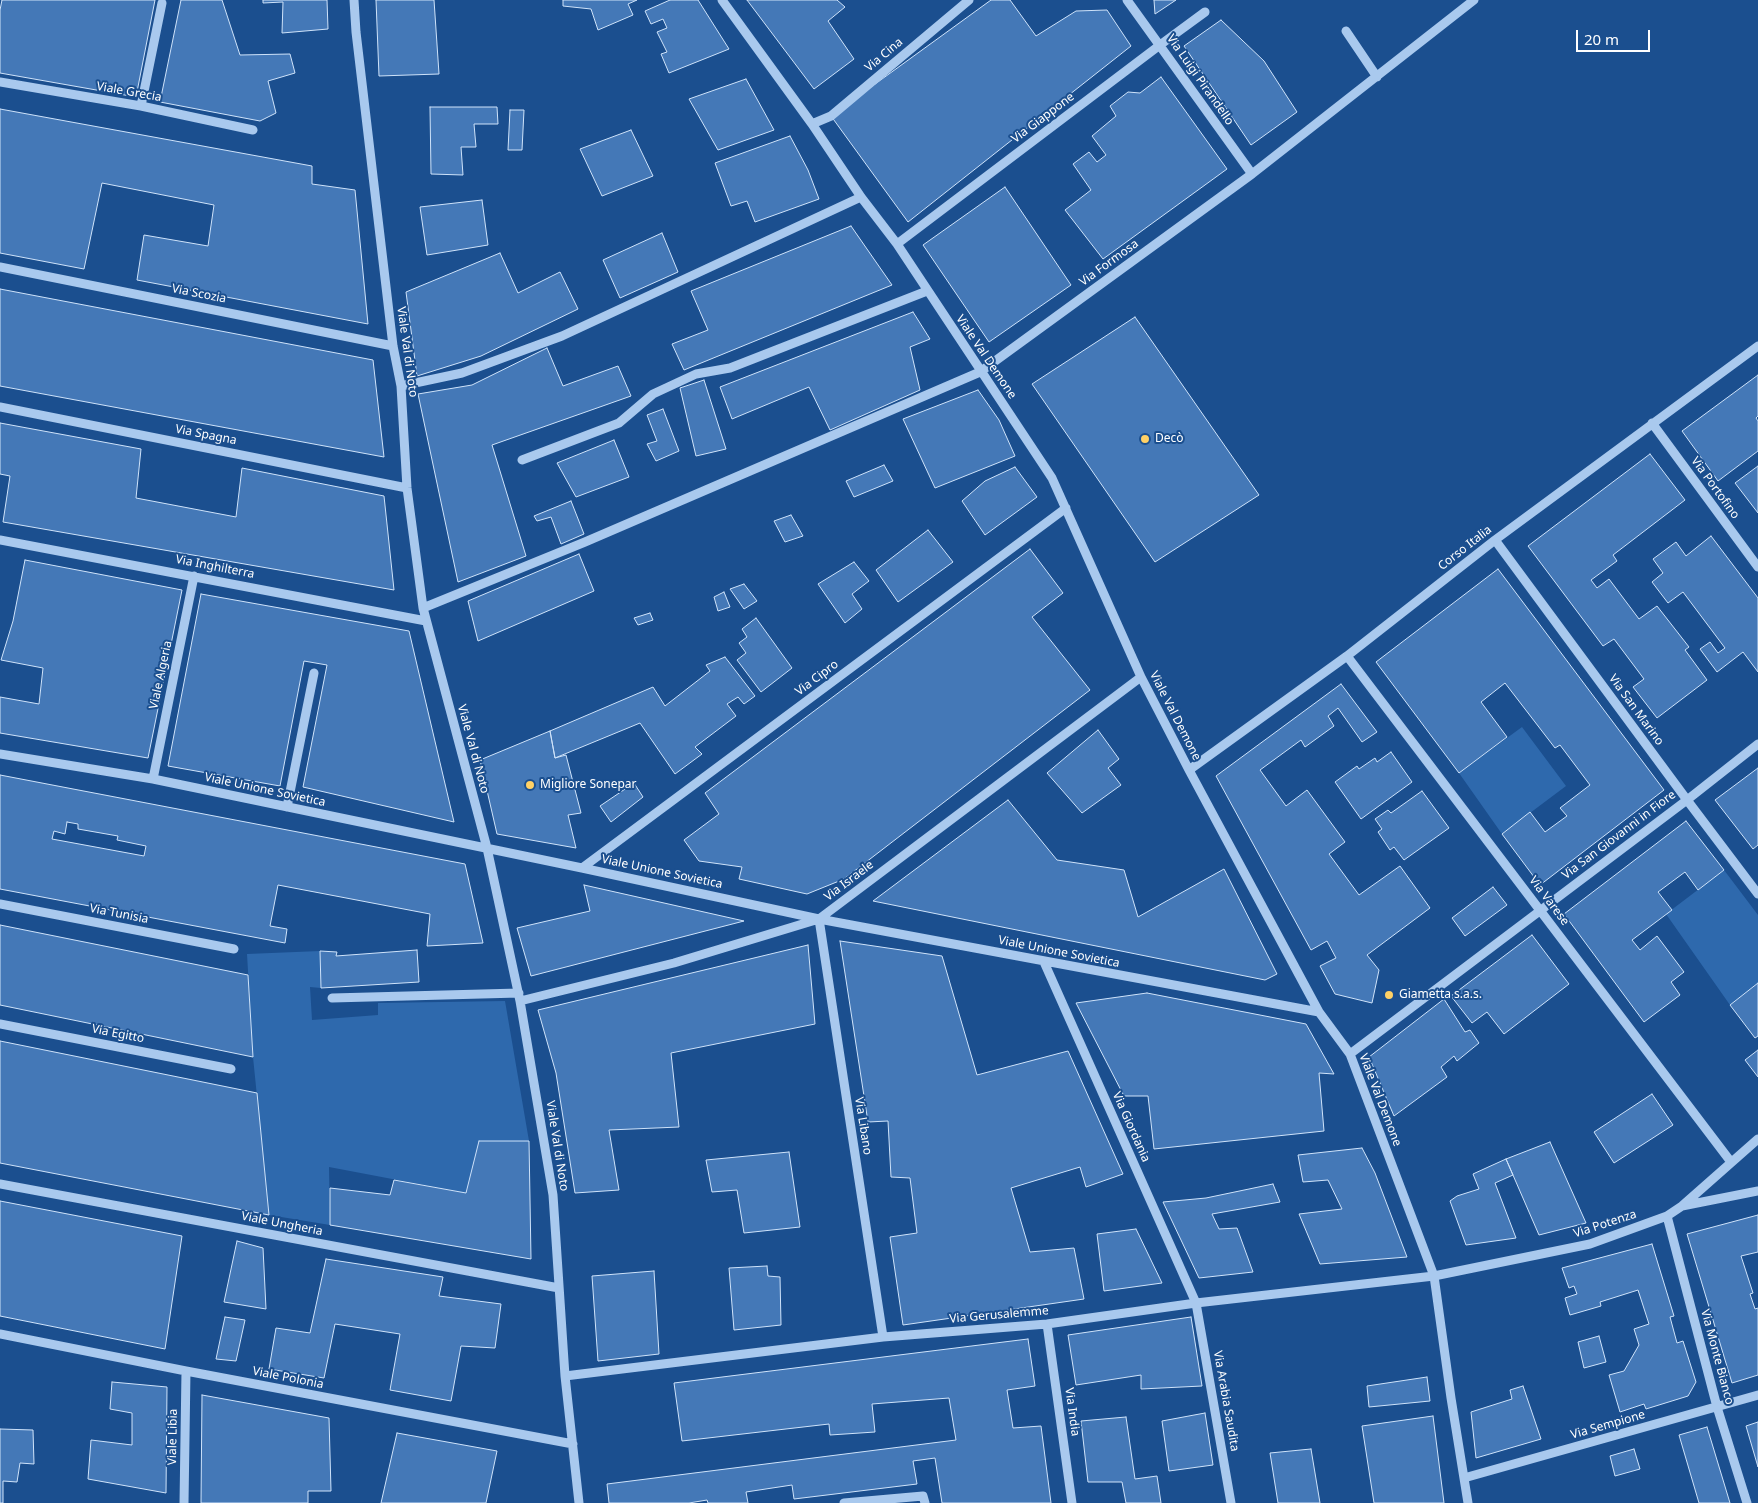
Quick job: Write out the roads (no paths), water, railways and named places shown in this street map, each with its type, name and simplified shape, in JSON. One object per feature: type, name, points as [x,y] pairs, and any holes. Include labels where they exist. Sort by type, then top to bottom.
[{"type":"street","name":"Viale Val di Noto","points":[[354,0],[356,32],[393,346],[401,386],[407,488],[423,608],[487,848],[520,997],[553,1195],[565,1376],[579,1503]]},
{"type":"street","name":"Viale Val Demone","points":[[722,0],[812,124],[861,197],[897,244],[1052,478],[1141,677],[1189,770],[1319,1012],[1350,1054],[1434,1276],[1468,1503]]},
{"type":"street","name":"Via Cina","points":[[812,124],[831,116],[969,0]]},
{"type":"street","name":"Via Luigi Pirandello","points":[[1127,0],[1252,174]]},
{"type":"street","name":"Via Formosa","points":[[423,608],[585,542],[980,372],[1252,174],[1474,0]]},
{"type":"street","points":[[141,106],[162,4]]},
{"type":"street","name":"Via Giappone","points":[[897,244],[1205,12]]},
{"type":"street","points":[[1346,31],[1377,77]]},
{"type":"street","name":"Viale Grecia","points":[[0,82],[141,106],[253,130]]},
{"type":"street","points":[[401,386],[462,373],[562,336],[861,197]]},
{"type":"street","name":"Via Scozia","points":[[0,267],[393,346]]},
{"type":"street","points":[[522,460],[619,423],[653,394],[696,374],[730,368],[927,291]]},
{"type":"street","name":"Corso Italia","points":[[1189,770],[1347,656],[1495,540],[1758,346]]},
{"type":"street","name":"Via Spagna","points":[[0,407],[407,488]]},
{"type":"street","name":"Via Portofino","points":[[1652,424],[1758,567]]},
{"type":"street","name":"Via Cipro","points":[[582,868],[1066,508]]},
{"type":"street","name":"Via Inghilterra","points":[[0,540],[426,621]]},
{"type":"street","name":"Via San Marino","points":[[1495,540],[1758,894]]},
{"type":"street","name":"Viale Algeria","points":[[153,779],[194,576]]},
{"type":"street","name":"Via Varese","points":[[1347,656],[1731,1162]]},
{"type":"street","points":[[287,807],[314,673]]},
{"type":"street","name":"Via Israele","points":[[332,998],[520,997],[674,963],[819,919],[1141,677]]},
{"type":"street","name":"Via San Giovanni in Fiore","points":[[1350,1054],[1687,800],[1758,744]]},
{"type":"street","name":"Viale Unione Sovietica","points":[[0,754],[153,779],[819,919],[1319,1012]]},
{"type":"street","name":"Via Tunisia","points":[[0,904],[234,949]]},
{"type":"street","name":"Via Libano","points":[[819,919],[883,1337]]},
{"type":"street","name":"Via Giordania","points":[[1044,962],[1196,1303]]},
{"type":"street","name":"Via Egitto","points":[[0,1024],[231,1068]]},
{"type":"street","name":"Via Potenza","points":[[1434,1276],[1590,1244],[1667,1216],[1682,1206],[1758,1139]]},
{"type":"street","name":"Viale Ungheria","points":[[0,1184],[558,1288]]},
{"type":"street","points":[[1682,1206],[1758,1191]]},
{"type":"street","name":"Via Monte Bianco","points":[[1667,1216],[1717,1407],[1747,1503]]},
{"type":"street","name":"Via Gerusalemme","points":[[565,1376],[883,1337],[1047,1324],[1196,1303],[1434,1276]]},
{"type":"street","name":"Via Arabia Saudita","points":[[1196,1303],[1231,1503]]},
{"type":"street","name":"Via India","points":[[1047,1324],[1072,1503]]},
{"type":"street","name":"Viale Polonia","points":[[0,1334],[186,1372],[573,1444]]},
{"type":"street","name":"Viale Libia","points":[[184,1503],[186,1372]]},
{"type":"street","name":"Via Sempione","points":[[1464,1478],[1758,1395]]},
{"type":"street","points":[[844,1503],[924,1499]]},
{"type":"place","name":"Decò","points":[[1145,439]]},
{"type":"place","name":"Migliore Sonepar","points":[[530,785]]},
{"type":"place","name":"Giametta s.a.s.","points":[[1389,995]]}]
